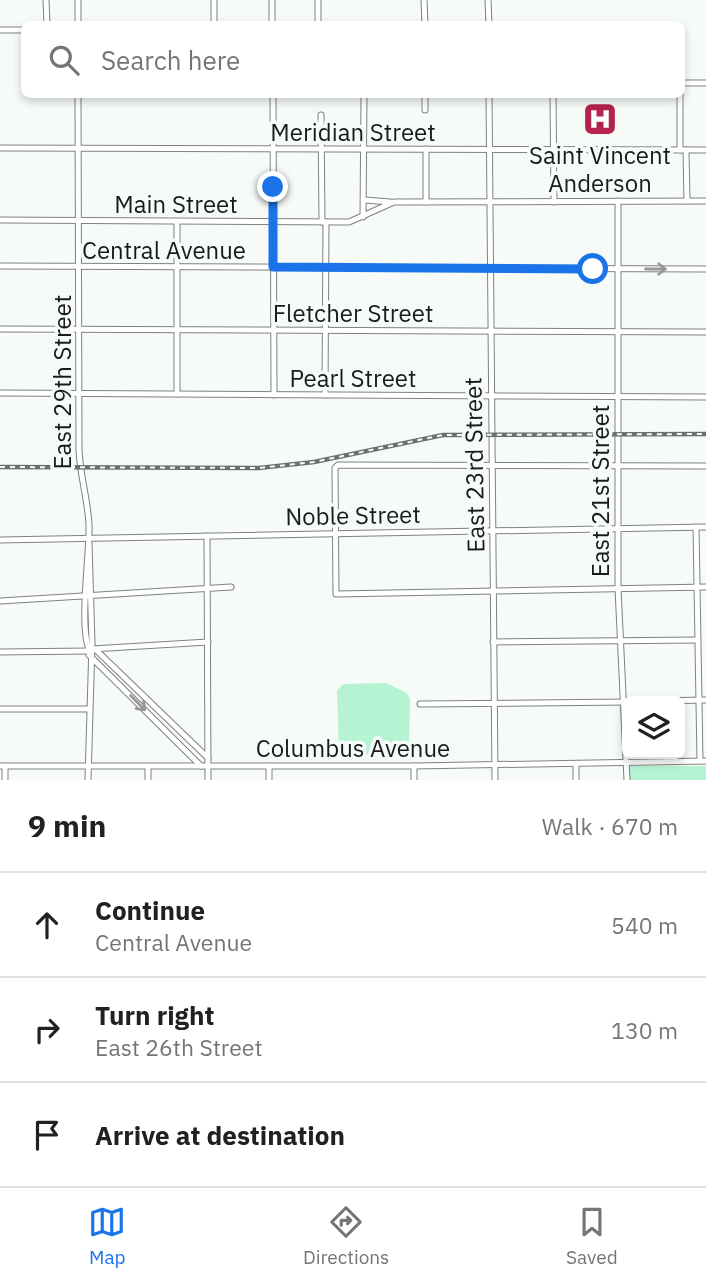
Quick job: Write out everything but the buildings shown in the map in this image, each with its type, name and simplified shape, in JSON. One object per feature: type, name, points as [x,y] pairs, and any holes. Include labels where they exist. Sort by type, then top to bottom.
[{"type":"street","points":[[46,0],[47,21]]},
{"type":"street","points":[[78,0],[78,21]]},
{"type":"street","points":[[214,0],[214,21]]},
{"type":"street","points":[[272,0],[272,21]]},
{"type":"street","points":[[318,0],[318,21]]},
{"type":"street","points":[[424,0],[425,21]]},
{"type":"street","points":[[488,0],[489,21]]},
{"type":"street","points":[[0,30],[21,30]]},
{"type":"street","points":[[685,83],[706,83]]},
{"type":"street","name":"East 29th Street","points":[[78,98],[80,477],[87,507],[91,651],[88,780]]},
{"type":"street","points":[[273,98],[274,395]]},
{"type":"street","points":[[362,218],[365,200],[364,98]]},
{"type":"street","points":[[425,98],[425,110]]},
{"type":"street","name":"East 23rd Street","points":[[489,98],[495,780]]},
{"type":"street","points":[[553,98],[554,202]]},
{"type":"street","points":[[680,98],[687,201]]},
{"type":"street","points":[[321,115],[326,268],[325,395]]},
{"type":"street","points":[[57,148],[72,142],[79,121]]},
{"type":"street","name":"Meridian Street","points":[[0,148],[706,150]]},
{"type":"street","points":[[426,149],[426,202]]},
{"type":"street","name":"Main Street","points":[[365,200],[706,201]]},
{"type":"street","name":"East 21st Street","points":[[618,201],[617,528],[625,696]]},
{"type":"street","name":"Main Street","points":[[0,220],[349,222],[394,202]]},
{"type":"street","points":[[177,222],[177,394]]},
{"type":"street","name":"Central Avenue","points":[[0,266],[706,269]]},
{"type":"street","name":"Fletcher Street","points":[[0,329],[706,331]]},
{"type":"street","name":"Pearl Street","points":[[0,393],[706,397]]},
{"type":"street","points":[[706,466],[338,465],[334,533],[336,594],[706,587]]},
{"type":"street","points":[[696,527],[699,701],[703,761]]},
{"type":"street","name":"Noble Street","points":[[0,540],[706,527]]},
{"type":"street","points":[[207,536],[208,758],[205,766],[208,780]]},
{"type":"street","points":[[0,601],[231,587]]},
{"type":"street","points":[[493,642],[698,640]]},
{"type":"street","points":[[0,652],[91,651],[208,642]]},
{"type":"street","points":[[91,651],[208,758]]},
{"type":"street","points":[[91,651],[205,766]]},
{"type":"street","points":[[685,701],[706,700]]},
{"type":"street","points":[[420,704],[622,702]]},
{"type":"street","points":[[0,709],[88,709]]},
{"type":"street","name":"East 21st Street","points":[[626,759],[627,780]]},
{"type":"street","name":"Columbus Avenue","points":[[3,766],[414,766],[703,761]]},
{"type":"street","points":[[576,764],[576,780]]},
{"type":"street","points":[[3,766],[5,780]]},
{"type":"street","points":[[148,766],[148,780]]},
{"type":"street","points":[[269,766],[269,780]]},
{"type":"street","points":[[414,766],[414,780]]},
{"type":"green space","points":[[386,683],[407,693],[410,699],[409,745],[401,754],[339,756],[337,690],[344,684]]},
{"type":"green space","points":[[630,766],[706,766],[706,780],[630,780]]},
{"type":"railway","points":[[0,467],[259,468],[314,462],[443,435],[706,434]]},
{"type":"place","name":"Saint Vincent Anderson","points":[[600,119]]},
{"type":"route","points":[[273,187],[273,267],[593,269]]}]
